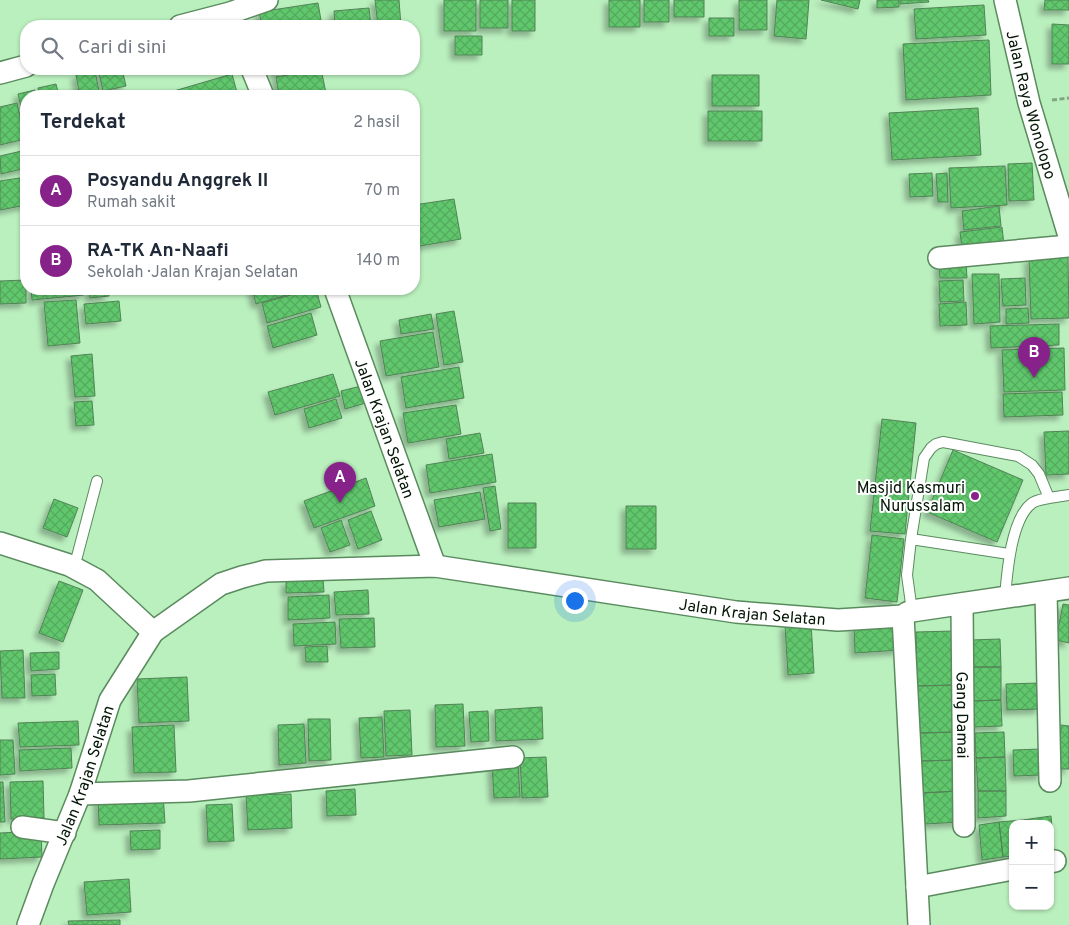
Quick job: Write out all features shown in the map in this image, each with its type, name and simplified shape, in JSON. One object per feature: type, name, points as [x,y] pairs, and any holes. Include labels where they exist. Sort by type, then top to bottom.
[{"type":"street","points":[[233,20],[266,0]]},
{"type":"street","name":"Jalan Raya Wonolopo","points":[[1006,0],[1029,104],[1062,192],[1069,236]]},
{"type":"street","points":[[0,73],[20,68]]},
{"type":"street","points":[[254,75],[261,90]]},
{"type":"street","points":[[939,258],[1069,246]]},
{"type":"street","name":"Jalan Krajan Selatan","points":[[337,295],[434,566]]},
{"type":"street","points":[[0,543],[74,568],[97,580],[153,632]]},
{"type":"street","name":"Jalan Krajan Selatan","points":[[28,925],[80,794],[110,700],[153,632],[221,584],[242,577],[266,571],[434,566],[736,612],[838,620],[907,614],[1069,588]]},
{"type":"street","points":[[1046,592],[1050,781]]},
{"type":"street","name":"Gang Damai","points":[[962,605],[964,826]]},
{"type":"street","points":[[907,614],[919,925]]},
{"type":"street","points":[[80,794],[189,791],[513,757]]},
{"type":"street","points":[[22,827],[65,833]]},
{"type":"street","points":[[917,887],[1009,870]]},
{"type":"lane","points":[[907,614],[907,575],[911,539],[924,458],[931,448],[943,442],[1018,456],[1032,465],[1039,474],[1050,498]]},
{"type":"lane","points":[[74,568],[97,481]]},
{"type":"lane","points":[[1005,597],[1009,554],[1023,512],[1032,502],[1069,495]]},
{"type":"lane","points":[[911,539],[1009,554]]},
{"type":"building","points":[[375,0],[399,0],[401,20],[377,20]]},
{"type":"building","points":[[444,0],[476,0],[476,31],[444,31]]},
{"type":"building","points":[[480,0],[508,0],[508,28],[480,28]]},
{"type":"building","points":[[512,0],[535,0],[535,31],[512,31]]},
{"type":"building","points":[[609,0],[640,0],[640,27],[609,27]]},
{"type":"building","points":[[644,0],[669,0],[669,22],[644,22]]},
{"type":"building","points":[[674,0],[704,0],[704,17],[674,17]]},
{"type":"building","points":[[739,0],[767,0],[767,30],[739,30]]},
{"type":"building","points":[[777,0],[809,0],[806,39],[774,36]]},
{"type":"building","points":[[821,0],[860,0],[858,9]]},
{"type":"building","points":[[877,0],[899,0],[899,7],[877,8]]},
{"type":"building","points":[[900,0],[928,0],[929,2],[900,4]]},
{"type":"building","points":[[1045,0],[1069,0],[1069,10],[1044,10]]},
{"type":"building","points":[[318,3],[321,20],[261,20],[259,12]]},
{"type":"building","points":[[984,5],[986,35],[916,39],[914,9]]},
{"type":"building","points":[[369,8],[370,20],[335,20],[334,11]]},
{"type":"building","points":[[709,18],[734,18],[734,36],[709,36]]},
{"type":"building","points":[[1052,24],[1069,25],[1069,64],[1052,64]]},
{"type":"building","points":[[455,36],[482,36],[482,55],[455,55]]},
{"type":"building","points":[[989,40],[991,95],[906,100],[903,44]]},
{"type":"building","points":[[76,75],[96,75],[99,90],[79,90]]},
{"type":"building","points":[[99,75],[123,75],[126,86],[103,90]]},
{"type":"building","points":[[232,75],[236,90],[177,90]]},
{"type":"building","points":[[287,75],[322,75],[325,90],[278,90],[276,77]]},
{"type":"building","points":[[712,75],[759,75],[759,106],[712,106]]},
{"type":"building","points":[[56,84],[58,90],[38,90],[38,88]]},
{"type":"building","points":[[17,103],[20,116],[20,140],[0,145],[0,107]]},
{"type":"building","points":[[978,108],[981,155],[892,160],[889,113]]},
{"type":"building","points":[[708,111],[762,111],[762,141],[708,141]]},
{"type":"building","points":[[20,151],[20,169],[1,174],[0,156]]},
{"type":"building","points":[[1032,163],[1034,200],[1009,201],[1008,164]]},
{"type":"building","points":[[1005,166],[1007,205],[951,208],[949,168]]},
{"type":"building","points":[[932,173],[933,196],[910,197],[909,174]]},
{"type":"building","points":[[947,173],[948,202],[938,202],[936,174]]},
{"type":"building","points":[[20,178],[20,206],[0,210],[0,181]]},
{"type":"building","points":[[454,199],[461,239],[420,246],[420,204]]},
{"type":"building","points":[[999,206],[1001,226],[964,230],[962,211]]},
{"type":"building","points":[[1002,227],[1004,245],[962,249],[960,232]]},
{"type":"building","points":[[1068,257],[1069,318],[1031,319],[1029,258]]},
{"type":"building","points":[[966,262],[967,278],[940,278],[939,263]]},
{"type":"building","points":[[972,274],[999,274],[1000,322],[974,324]]},
{"type":"building","points":[[1025,278],[1026,305],[1003,306],[1001,279]]},
{"type":"building","points":[[20,280],[20,295],[26,295],[26,303],[0,304],[0,281]]},
{"type":"building","points":[[963,280],[964,301],[940,302],[939,281]]},
{"type":"building","points":[[32,295],[84,295],[32,300]]},
{"type":"building","points":[[90,295],[109,296],[90,298]]},
{"type":"building","points":[[254,295],[287,295],[256,304]]},
{"type":"building","points":[[291,295],[318,295],[321,307],[267,323],[262,303]]},
{"type":"building","points":[[76,300],[80,343],[48,346],[44,302]]},
{"type":"building","points":[[119,301],[121,321],[86,324],[84,304]]},
{"type":"building","points":[[966,302],[967,325],[940,326],[939,304]]},
{"type":"building","points":[[1028,308],[1029,323],[1006,324],[1006,309]]},
{"type":"building","points":[[454,311],[463,362],[444,365],[436,314]]},
{"type":"building","points":[[311,313],[317,335],[273,348],[267,326]]},
{"type":"building","points":[[431,314],[434,329],[401,334],[399,320]]},
{"type":"building","points":[[1059,324],[1059,345],[991,348],[990,326]]},
{"type":"building","points":[[433,332],[439,367],[386,376],[380,341]]},
{"type":"building","points":[[1064,348],[1065,390],[1004,392],[1002,350]]},
{"type":"building","points":[[92,354],[95,396],[75,397],[71,356]]},
{"type":"building","points":[[459,367],[464,398],[406,408],[401,377]]},
{"type":"building","points":[[333,374],[340,396],[275,415],[268,392]]},
{"type":"building","points":[[361,386],[366,403],[345,409],[341,391]]},
{"type":"building","points":[[1062,392],[1063,415],[1004,417],[1003,394]]},
{"type":"building","points":[[336,399],[342,418],[309,428],[304,409]]},
{"type":"building","points":[[92,401],[94,425],[76,426],[74,402]]},
{"type":"building","points":[[456,405],[461,434],[408,443],[403,413]]},
{"type":"building","points":[[882,419],[916,423],[905,534],[870,531]]},
{"type":"building","points":[[1069,431],[1069,474],[1046,475],[1044,432]]},
{"type":"building","points":[[480,433],[484,453],[449,459],[446,439]]},
{"type":"building","name":"Masjid Kasmuri Nurussalam","points":[[953,450],[1023,480],[997,542],[927,512]]},
{"type":"building","points":[[492,454],[496,482],[430,493],[426,465]]},
{"type":"building","points":[[366,478],[375,506],[314,528],[304,501]]},
{"type":"building","points":[[495,486],[501,529],[490,531],[483,488]]},
{"type":"building","points":[[480,492],[485,519],[439,527],[434,500]]},
{"type":"building","points":[[54,499],[78,508],[67,537],[43,528]]},
{"type":"building","points":[[508,503],[536,503],[536,548],[508,548]]},
{"type":"building","points":[[626,506],[656,506],[656,549],[626,549]]},
{"type":"building","points":[[371,511],[382,540],[358,549],[348,520]]},
{"type":"building","points":[[341,520],[350,545],[330,552],[321,528]]},
{"type":"building","points":[[872,535],[904,539],[897,602],[865,598]]},
{"type":"building","points":[[323,579],[324,592],[286,593],[286,581]]},
{"type":"building","points":[[59,581],[83,590],[63,642],[39,633]]},
{"type":"building","points":[[368,590],[369,614],[336,615],[334,592]]},
{"type":"building","points":[[329,595],[330,618],[288,620],[288,597]]},
{"type":"building","points":[[1063,604],[1069,605],[1069,643],[1056,640]]},
{"type":"building","points":[[374,618],[375,647],[341,648],[339,619]]},
{"type":"building","points":[[335,622],[336,644],[294,646],[293,624]]},
{"type":"building","points":[[811,623],[814,673],[788,675],[785,625]]},
{"type":"building","points":[[898,623],[900,650],[855,653],[854,625]]},
{"type":"building","points":[[955,631],[956,685],[917,686],[916,632]]},
{"type":"building","points":[[1000,639],[1001,667],[972,667],[971,640]]},
{"type":"building","points":[[327,646],[328,662],[306,662],[305,647]]},
{"type":"building","points":[[23,650],[25,698],[2,698],[0,651]]},
{"type":"building","points":[[59,652],[59,669],[31,671],[30,653]]},
{"type":"building","points":[[972,667],[1001,667],[1001,700],[973,701]]},
{"type":"building","points":[[55,674],[56,695],[32,696],[31,675]]},
{"type":"building","points":[[187,677],[189,721],[139,723],[137,679]]},
{"type":"building","points":[[1040,683],[1040,709],[1007,710],[1006,684]]},
{"type":"building","points":[[956,685],[958,732],[919,733],[917,686]]},
{"type":"building","points":[[1001,700],[1002,726],[974,727],[973,701]]},
{"type":"building","points":[[463,704],[465,746],[436,747],[435,705]]},
{"type":"building","points":[[542,707],[543,739],[496,741],[495,710]]},
{"type":"building","points":[[410,710],[412,755],[386,756],[384,711]]},
{"type":"building","points":[[488,711],[489,741],[471,742],[469,712]]},
{"type":"building","points":[[382,717],[384,757],[361,758],[359,718]]},
{"type":"building","points":[[308,719],[330,719],[331,760],[309,761]]},
{"type":"building","points":[[78,721],[79,745],[20,747],[18,723]]},
{"type":"building","points":[[304,724],[306,763],[279,765],[278,725]]},
{"type":"building","points":[[174,725],[176,772],[134,773],[132,727]]},
{"type":"building","points":[[1061,725],[1069,726],[1069,769],[1059,769]]},
{"type":"building","points":[[958,732],[958,760],[920,761],[919,733]]},
{"type":"building","points":[[1004,732],[1005,757],[976,758],[975,733]]},
{"type":"building","points":[[0,740],[13,740],[15,774],[0,775]]},
{"type":"building","points":[[71,748],[72,768],[20,771],[19,750]]},
{"type":"building","points":[[1041,749],[1042,775],[1014,776],[1013,750]]},
{"type":"building","points":[[546,757],[548,797],[522,798],[520,758]]},
{"type":"building","points":[[1005,757],[1006,791],[978,791],[976,758]]},
{"type":"building","points":[[958,760],[959,791],[922,793],[920,761]]},
{"type":"building","points":[[518,764],[520,797],[494,798],[492,765]]},
{"type":"building","points":[[43,781],[44,818],[11,819],[10,782]]},
{"type":"building","points":[[0,782],[3,782],[5,822],[0,822]]},
{"type":"building","points":[[355,789],[356,815],[327,816],[326,791]]},
{"type":"building","points":[[959,791],[960,822],[925,824],[922,793]]},
{"type":"building","points":[[978,791],[1006,791],[1006,816],[978,818]]},
{"type":"building","points":[[163,794],[165,823],[99,825],[98,797]]},
{"type":"building","points":[[291,794],[292,828],[248,830],[246,795]]},
{"type":"building","points":[[232,804],[234,841],[208,842],[206,805]]},
{"type":"building","points":[[1051,816],[1051,820],[1023,820]]},
{"type":"building","points":[[1009,821],[1009,856],[1003,857],[999,822]]},
{"type":"building","points":[[999,822],[1003,857],[982,860],[979,825]]},
{"type":"building","points":[[160,830],[160,849],[131,850],[130,831]]},
{"type":"building","points":[[41,831],[42,857],[0,859],[0,833]]},
{"type":"building","points":[[129,879],[131,912],[87,915],[84,882]]},
{"type":"building","points":[[120,920],[120,925],[69,925],[68,921]]},
{"type":"place","name":"RA-TK An-Naafi","points":[[1034,378]]},
{"type":"place","name":"Masjid Kasmuri Nurussalam","points":[[975,496]]},
{"type":"place","name":"Posyandu Anggrek II","points":[[340,503]]}]
